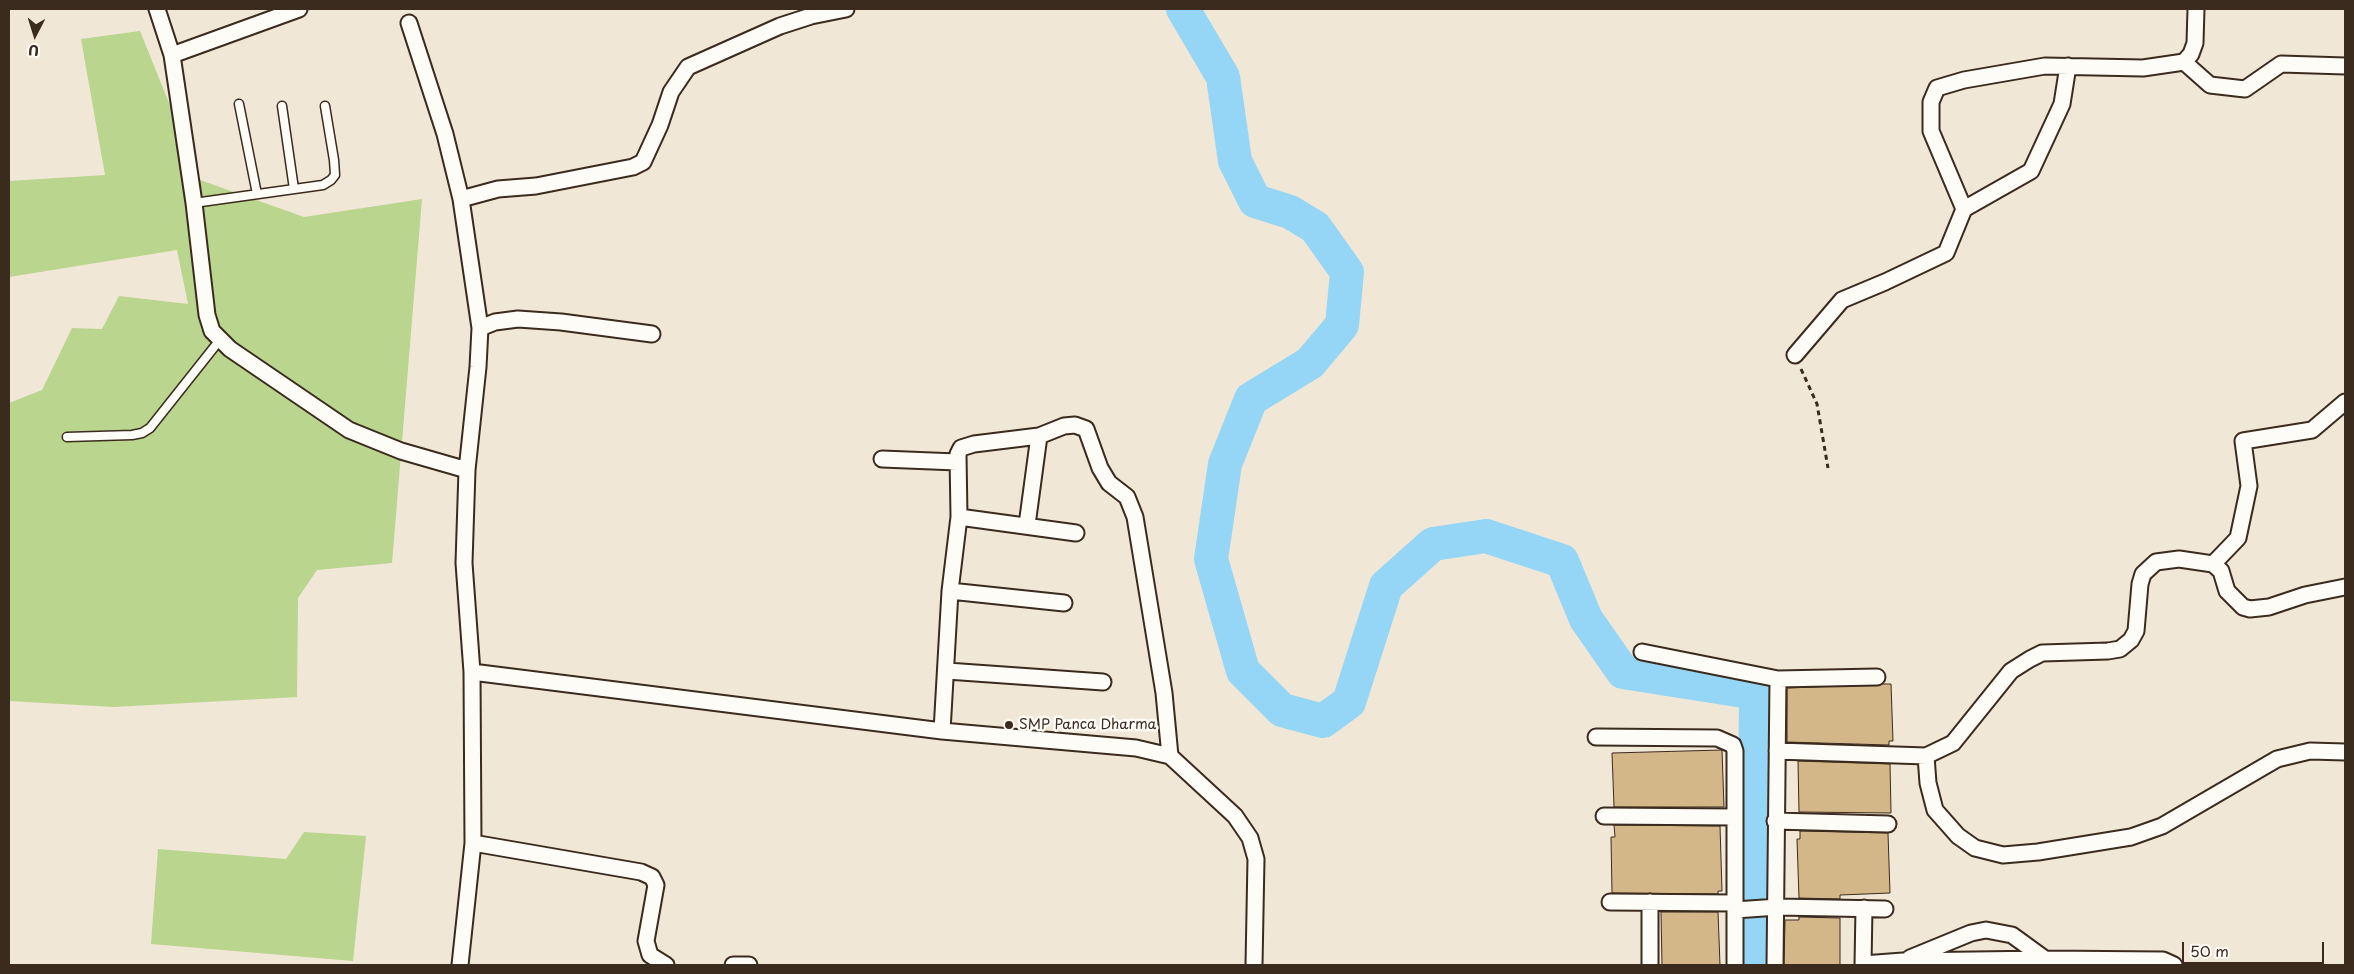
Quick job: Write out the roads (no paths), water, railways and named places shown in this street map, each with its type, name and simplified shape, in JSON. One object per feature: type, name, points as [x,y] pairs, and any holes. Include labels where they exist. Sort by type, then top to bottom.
[{"type":"street","points":[[156,9],[172,55],[208,315],[212,331],[219,341],[349,430],[401,451],[466,470]]},
{"type":"street","points":[[172,55],[299,9]]},
{"type":"street","points":[[461,199],[498,188],[536,186],[638,165],[643,162],[650,151],[670,92],[688,67],[780,26],[811,16],[846,9]]},
{"type":"street","points":[[1964,209],[1931,131],[1931,102],[1937,88],[1964,80],[2036,68],[2068,66],[2143,68],[2184,62],[2191,54],[2195,43],[2196,9]]},
{"type":"street","points":[[409,23],[445,134],[461,199],[480,328],[478,366],[466,470],[464,563],[472,672],[473,843],[460,965]]},
{"type":"street","points":[[2184,62],[2210,85],[2245,89],[2281,64],[2345,66]]},
{"type":"street","points":[[1795,355],[1842,300],[1886,282],[1946,252],[1964,209],[2031,171],[2062,104],[2068,66]]},
{"type":"street","points":[[480,328],[495,322],[518,319],[561,322],[652,334]]},
{"type":"street","points":[[2213,564],[2238,538],[2249,486],[2243,441],[2312,430],[2345,402]]},
{"type":"street","points":[[942,731],[947,671],[950,591],[959,517],[957,462],[961,448],[974,444],[1039,436],[1064,426],[1075,425],[1086,429],[1100,468],[1109,483],[1127,496],[1135,518],[1164,693],[1170,756]]},
{"type":"street","points":[[1027,526],[1039,436]]},
{"type":"street","points":[[882,459],[957,462]]},
{"type":"street","points":[[959,517],[1076,533]]},
{"type":"street","points":[[1777,751],[1926,756],[1953,743],[2011,672],[2030,658],[2042,653],[2120,649],[2131,640],[2136,631],[2140,584],[2143,574],[2156,562],[2180,559],[2213,564],[2221,571],[2227,590],[2242,607],[2250,609],[2269,607],[2345,587]]},
{"type":"street","points":[[950,591],[1064,602]]},
{"type":"street","points":[[1642,652],[1778,679],[1877,677]]},
{"type":"street","points":[[947,671],[1103,682]]},
{"type":"street","points":[[472,672],[942,731],[1136,748],[1170,756],[1235,816],[1250,838],[1256,858],[1254,965]]},
{"type":"street","points":[[1775,965],[1771,908],[1778,679]]},
{"type":"street","points":[[1596,736],[1726,740],[1733,745],[1735,751],[1735,965]]},
{"type":"street","points":[[1926,756],[1928,783],[1935,810],[1958,836],[1974,848],[2003,855],[2038,852],[2131,837],[2162,826],[2277,759],[2310,750],[2345,752]]},
{"type":"street","points":[[1604,816],[1735,817]]},
{"type":"street","points":[[1775,821],[1888,824]]},
{"type":"street","points":[[473,843],[641,872],[652,877],[656,885],[646,941],[650,955],[666,965]]},
{"type":"street","points":[[1610,902],[1885,910]]},
{"type":"street","points":[[1650,902],[1650,965]]},
{"type":"street","points":[[1864,908],[1863,964],[1903,960],[2045,959],[2163,960],[2174,965]]},
{"type":"street","points":[[1903,960],[1970,933],[1986,930],[2012,935],[2045,959]]},
{"type":"street","points":[[733,965],[749,965]]},
{"type":"lane","points":[[239,104],[257,194]]},
{"type":"lane","points":[[282,106],[294,189]]},
{"type":"lane","points":[[194,203],[322,185],[331,180],[334,175],[325,106]]},
{"type":"lane","points":[[68,437],[142,433],[150,428],[219,341]]},
{"type":"waterway","points":[[1183,9],[1223,77],[1235,161],[1255,201],[1290,212],[1315,227],[1347,272],[1342,325],[1310,363],[1251,399],[1225,464],[1211,559],[1243,671],[1282,710],[1323,721],[1349,702],[1386,586],[1433,544],[1486,536],[1562,561],[1586,619],[1623,672],[1756,693],[1754,965]]},
{"type":"place","name":"SMP Panca Dharma","points":[[1009,725]]}]
